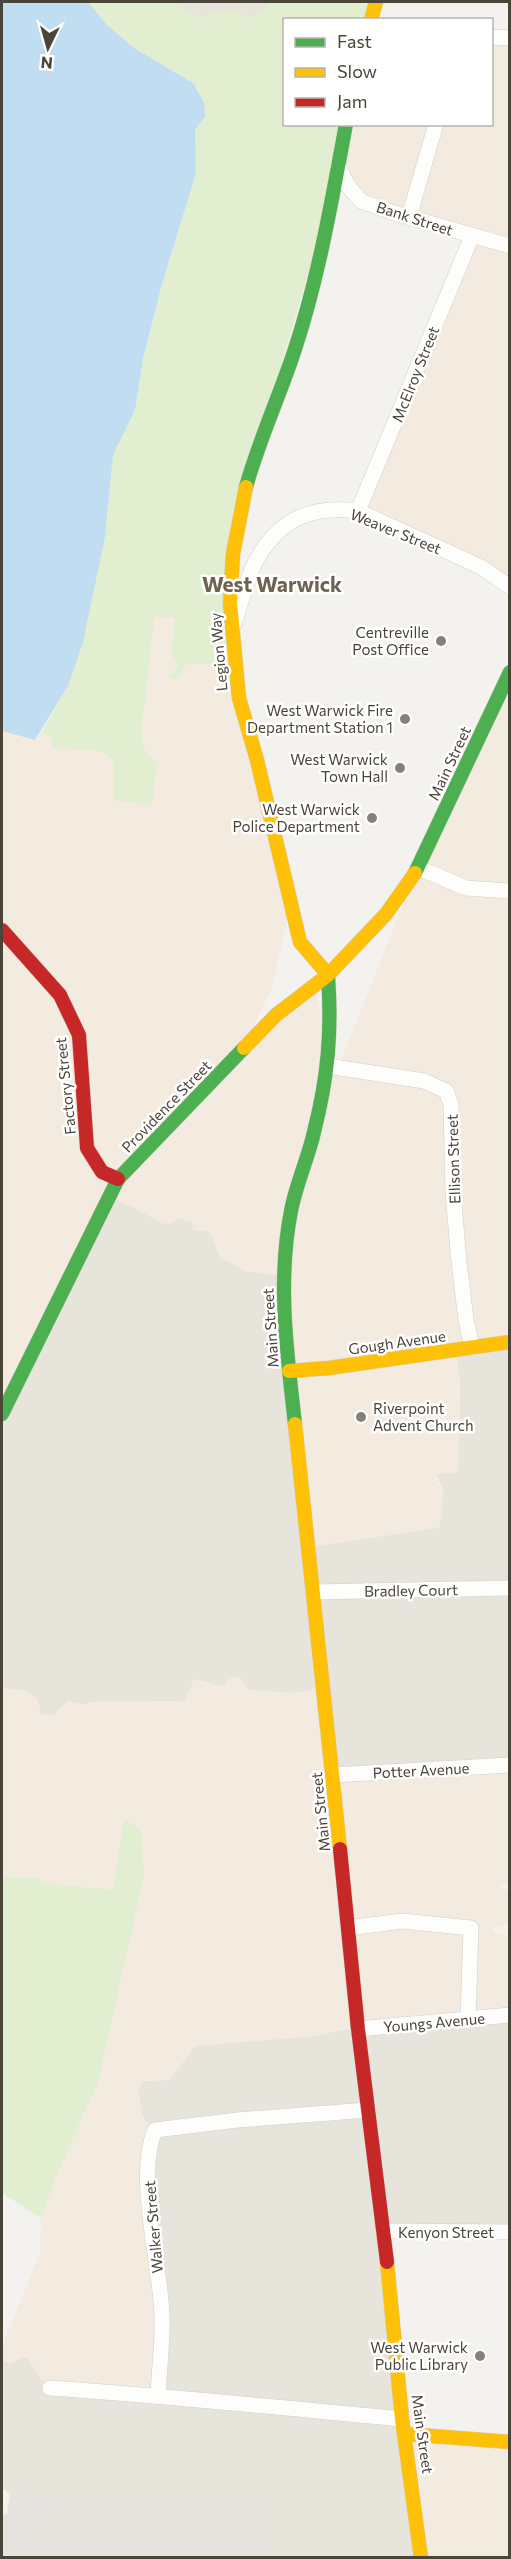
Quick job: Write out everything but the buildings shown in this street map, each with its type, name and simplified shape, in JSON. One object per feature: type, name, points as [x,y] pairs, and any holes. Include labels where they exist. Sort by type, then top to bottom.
[{"type":"main road","points":[[372,18],[376,2]]},
{"type":"main road","name":"Legion Way","points":[[328,975],[300,942],[257,760],[239,698],[230,603],[233,554],[240,510],[252,465],[270,422],[301,328],[320,253],[346,126]]},
{"type":"main road","name":"Main Street","points":[[419,868],[510,672]]},
{"type":"main road","name":"Providence Street","points":[[2,1410],[118,1179],[276,1015],[328,975],[386,914],[419,868]]},
{"type":"main road","name":"Factory Street","points":[[2,930],[60,995],[79,1035],[87,1148],[102,1172],[118,1179]]},
{"type":"main road","points":[[328,975],[331,1023],[328,1066]]},
{"type":"main road","name":"Main Street","points":[[328,1066],[314,1133],[291,1210],[283,1287],[295,1440],[314,1592],[358,2029],[421,2558]]},
{"type":"main road","name":"Gough Avenue","points":[[289,1371],[329,1368],[510,1342]]},
{"type":"main road","points":[[404,2427],[510,2442]]},
{"type":"street","points":[[493,37],[510,38]]},
{"type":"street","points":[[409,217],[435,126]]},
{"type":"street","name":"Bank Street","points":[[338,166],[348,186],[361,201],[510,246]]},
{"type":"street","name":"McElroy Street","points":[[358,512],[429,334],[450,291],[472,236]]},
{"type":"street","name":"Weaver Street","points":[[233,626],[256,559],[277,532],[296,517],[315,512],[341,509],[358,512],[481,567],[510,587]]},
{"type":"street","points":[[419,868],[466,888],[510,891]]},
{"type":"street","name":"Ellison Street","points":[[328,1066],[424,1082],[446,1090],[451,1104],[453,1192],[459,1262],[466,1320],[472,1347]]},
{"type":"street","name":"Bradley Court","points":[[314,1592],[508,1588]]},
{"type":"street","name":"Potter Avenue","points":[[333,1775],[510,1765]]},
{"type":"street","points":[[348,1928],[402,1921],[471,1928],[468,2019]]},
{"type":"street","name":"Youngs Avenue","points":[[358,2029],[510,2015]]},
{"type":"street","name":"Walker Street","points":[[158,2395],[162,2317],[148,2187],[150,2140],[155,2130],[282,2116],[368,2110]]},
{"type":"street","name":"Kenyon Street","points":[[383,2231],[510,2232]]},
{"type":"street","points":[[50,2388],[158,2395],[404,2427]]},
{"type":"shaded area","points":[[173,2],[271,2],[265,12],[250,18],[220,11],[205,18],[183,11]]},
{"type":"shaded area","points":[[493,39],[509,39],[509,585],[358,511],[468,236],[355,196],[340,151],[346,126],[493,126]]},
{"type":"shaded area","points":[[175,616],[171,654],[178,666],[169,677],[176,681],[184,665],[234,662],[288,917],[271,991],[249,1035],[316,991],[333,1062],[340,1063],[405,899],[509,671],[509,1345],[456,1353],[460,1381],[458,1472],[436,1474],[438,1484],[444,1494],[439,1528],[309,1547],[284,1276],[245,1271],[220,1257],[210,1232],[193,1230],[192,1222],[179,1218],[172,1223],[164,1224],[116,1199],[2,1411],[2,731],[35,740],[41,733],[51,737],[52,748],[100,751],[113,760],[157,765],[146,752],[141,737],[154,618]]},
{"type":"shaded area","points":[[116,1199],[192,1222],[284,1276],[444,1494],[436,1474],[458,1472],[460,1381],[456,1353],[509,1345],[509,1767],[335,1776],[321,1688],[294,1693],[248,1690],[240,1677],[223,1687],[195,1679],[185,1701],[90,1702],[86,1705],[68,1701],[53,1716],[41,1714],[27,1691],[2,1688],[2,1412]]},
{"type":"shaded area","points":[[240,1677],[248,1690],[294,1693],[321,1688],[331,1772],[509,1767],[509,1884],[499,1886],[509,1891],[509,1923],[493,1928],[495,1933],[509,1935],[509,2015],[354,2028],[313,2036],[195,2046],[169,2080],[142,2081],[138,2091],[142,2115],[154,2132],[152,2138],[162,2313],[156,2389],[42,2381],[28,2358],[21,2358],[11,2363],[2,2360],[2,2347],[40,2252],[41,2218],[55,2179],[98,2082],[144,1877],[124,1821],[113,1890],[39,1883],[41,1878],[2,1877],[2,1688],[27,1691],[38,1700],[41,1714],[53,1716],[68,1701],[86,1705],[90,1702],[185,1701],[194,1679],[223,1687],[228,1679]]},
{"type":"shaded area","points":[[509,2015],[509,2234],[384,2233],[420,2557],[267,2557],[268,2512],[265,2510],[10,2494],[2,2488],[2,2360],[10,2363],[21,2358],[28,2358],[146,2187],[154,2132],[142,2115],[138,2091],[142,2081],[169,2080],[195,2046],[313,2036],[354,2027]]},
{"type":"shaded area","points":[[406,2435],[509,2443],[509,2557],[420,2557]]},
{"type":"shaded area","points":[[10,2494],[265,2510],[268,2512],[267,2557],[2,2557],[2,2516],[7,2513]]},
{"type":"green space","points":[[88,2],[173,2],[183,11],[205,18],[217,12],[227,11],[253,17],[265,11],[271,2],[376,2],[371,18],[283,18],[283,126],[346,126],[337,175],[239,510],[234,662],[185,665],[176,681],[168,677],[178,666],[171,654],[175,617],[154,618],[141,737],[146,752],[157,764],[152,805],[113,800],[113,760],[100,751],[52,748],[51,737],[41,733],[68,686],[105,537],[113,455],[135,410],[143,359],[162,284],[196,173],[193,83],[134,48],[107,25]]},
{"type":"green space","points":[[124,1820],[141,1830],[144,1877],[98,2082],[55,2179],[41,2218],[2,2193],[2,1877],[41,1878],[40,1883],[113,1890]]},
{"type":"water","points":[[2,2],[88,2],[107,25],[134,48],[193,83],[204,103],[205,116],[195,130],[196,173],[162,284],[143,359],[135,410],[113,455],[105,537],[83,642],[68,686],[35,740],[2,731]]},
{"type":"traffic: fast","points":[[246,487],[304,321],[324,237],[346,126]]},
{"type":"traffic: fast","points":[[415,873],[510,672]]},
{"type":"traffic: fast","points":[[295,1424],[285,1318],[285,1264],[291,1211],[319,1112],[326,1073],[329,1016],[328,975],[324,970]]},
{"type":"traffic: fast","points":[[2,1414],[118,1179],[244,1048]]},
{"type":"traffic: slow","points":[[372,18],[376,2]]},
{"type":"traffic: slow","points":[[246,487],[233,554],[230,603],[239,698],[257,760],[300,942],[324,970]]},
{"type":"traffic: slow","points":[[244,1048],[276,1015],[328,975],[386,914],[415,873]]},
{"type":"traffic: slow","points":[[289,1371],[329,1368],[510,1342]]},
{"type":"traffic: slow","points":[[295,1424],[340,1849]]},
{"type":"traffic: slow","points":[[387,2262],[402,2419],[421,2558]]},
{"type":"traffic: slow","points":[[406,2434],[510,2442]]},
{"type":"traffic: jam","points":[[2,930],[60,995],[79,1035],[87,1148],[102,1172],[118,1179]]},
{"type":"traffic: jam","points":[[340,1849],[358,2029],[387,2262]]},
{"type":"place","name":"Centreville Post Office","points":[[441,641]]},
{"type":"place","name":"West Warwick Fire Department Station 1","points":[[405,719]]},
{"type":"place","name":"West Warwick Town Hall","points":[[400,768]]},
{"type":"place","name":"West Warwick Police Department","points":[[372,818]]},
{"type":"place","name":"Riverpoint Advent Church","points":[[361,1417]]},
{"type":"place","name":"West Warwick Public Library","points":[[480,2356]]},
{"type":"district","name":"West Warwick","points":[[272,583]]}]
